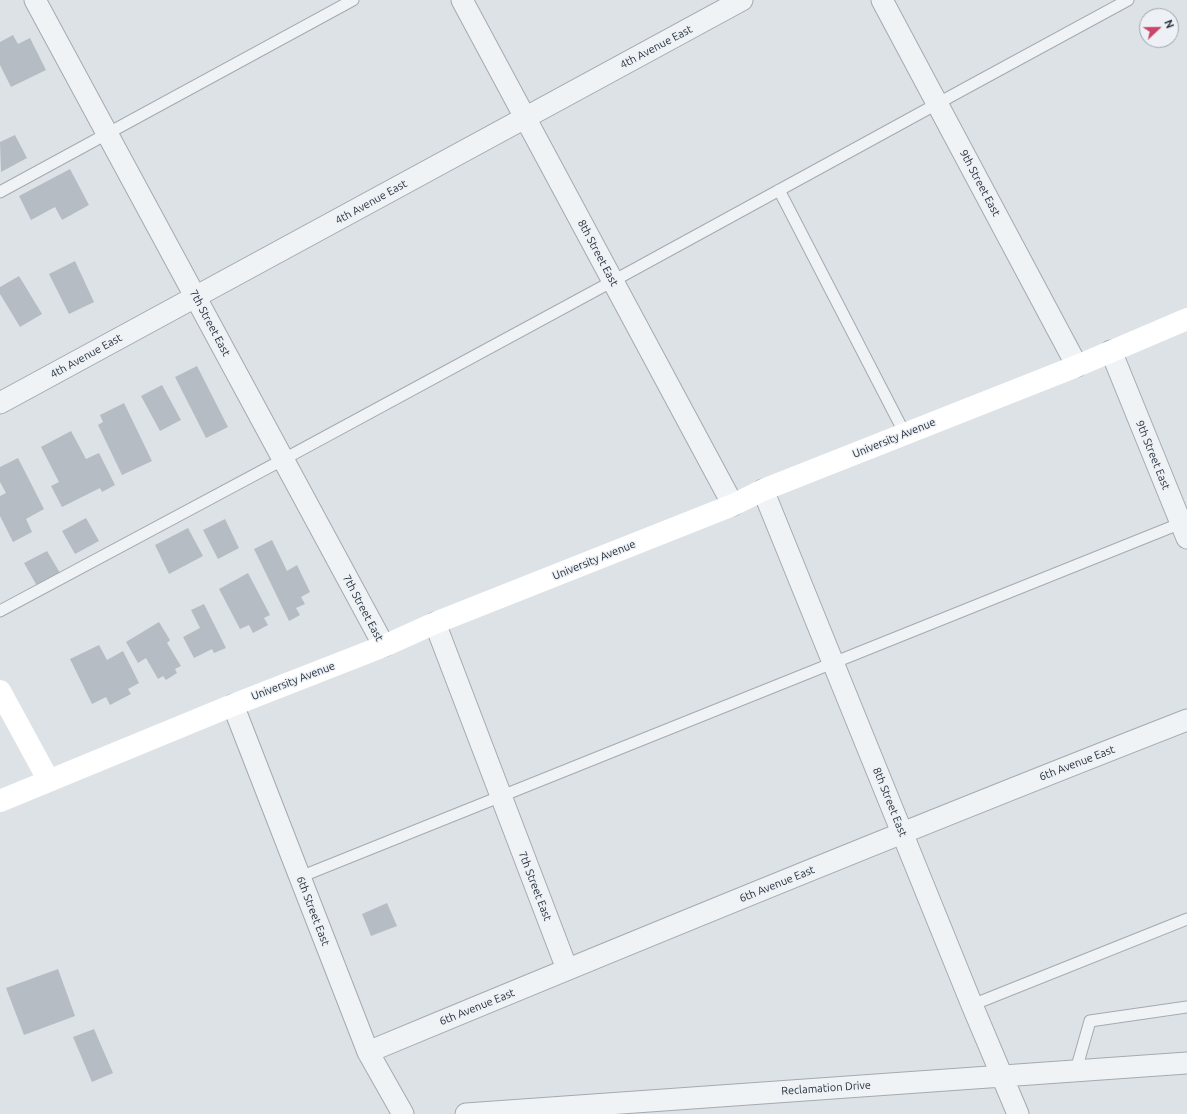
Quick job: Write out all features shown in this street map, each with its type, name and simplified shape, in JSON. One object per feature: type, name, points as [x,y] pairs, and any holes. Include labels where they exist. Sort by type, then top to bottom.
[{"type":"street","name":"7th Street East","points":[[35,0],[384,646]]},
{"type":"street","name":"8th Street East","points":[[462,0],[733,505]]},
{"type":"street","name":"4th Avenue East","points":[[0,404],[742,0]]},
{"type":"street","name":"9th Street East","points":[[882,0],[1077,366]]},
{"type":"street","name":"University Avenue","points":[[0,801],[233,705],[384,646],[435,623],[733,505],[763,490],[1077,366],[1187,319]]},
{"type":"street","name":"9th Street East","points":[[1111,351],[1185,527]]},
{"type":"street","name":"8th Street East","points":[[763,490],[972,1005],[1018,1114]]},
{"type":"street","name":"7th Street East","points":[[435,623],[567,969]]},
{"type":"street","points":[[0,691],[49,781]]},
{"type":"street","name":"6th Street East","points":[[233,705],[368,1052],[403,1114]]},
{"type":"street","name":"6th Avenue East","points":[[368,1052],[567,969],[902,833],[1187,720]]},
{"type":"street","name":"Reclamation Drive","points":[[466,1114],[1187,1062]]},
{"type":"lane","points":[[0,192],[353,0]]},
{"type":"lane","points":[[0,611],[284,460],[1128,0]]},
{"type":"lane","points":[[779,190],[905,434]]},
{"type":"lane","points":[[300,876],[834,663],[1185,527]]},
{"type":"lane","points":[[972,1005],[1187,920]]},
{"type":"lane","points":[[1076,1070],[1090,1021],[1187,1007]]},
{"type":"building","points":[[13,35],[18,44],[30,38],[46,70],[11,87],[0,65],[0,42]]},
{"type":"building","points":[[15,135],[27,158],[1,172],[0,142]]},
{"type":"building","points":[[70,169],[89,205],[62,220],[55,207],[31,220],[19,196]]},
{"type":"building","points":[[75,261],[94,302],[69,314],[49,274]]},
{"type":"building","points":[[19,276],[42,314],[20,327],[0,294],[0,287]]},
{"type":"building","points":[[197,366],[228,427],[206,438],[175,377]]},
{"type":"building","points":[[162,385],[181,420],[160,431],[141,396]]},
{"type":"building","points":[[124,403],[152,461],[122,475],[98,425],[103,422],[100,415]]},
{"type":"building","points":[[71,431],[86,459],[99,453],[115,485],[102,492],[100,488],[62,507],[51,486],[59,482],[41,447]]},
{"type":"building","points":[[18,458],[44,509],[26,519],[32,532],[13,542],[0,516],[0,496],[6,493],[0,482],[0,467]]},
{"type":"building","points":[[86,518],[99,541],[75,554],[62,531]]},
{"type":"building","points":[[225,519],[239,548],[218,559],[203,530]]},
{"type":"building","points":[[188,528],[203,556],[169,574],[155,545]]},
{"type":"building","points":[[272,540],[287,571],[297,565],[310,592],[301,597],[305,604],[296,608],[300,615],[289,621],[254,549]]},
{"type":"building","points":[[47,551],[60,573],[37,586],[24,563]]},
{"type":"building","points":[[248,573],[270,615],[264,618],[268,625],[253,633],[249,625],[240,629],[219,589]]},
{"type":"building","points":[[204,604],[226,648],[214,653],[212,649],[194,658],[183,637],[200,628],[191,610]]},
{"type":"building","points":[[159,622],[170,640],[167,643],[181,666],[175,669],[177,673],[166,680],[163,676],[158,679],[146,658],[138,663],[126,642]]},
{"type":"building","points":[[99,645],[107,660],[123,651],[139,683],[128,689],[131,694],[110,705],[106,697],[92,704],[70,659]]},
{"type":"building","points":[[387,903],[397,926],[371,936],[362,914]]},
{"type":"building","points":[[58,969],[75,1016],[24,1035],[6,988]]},
{"type":"building","points":[[94,1029],[113,1073],[92,1082],[73,1037]]}]
